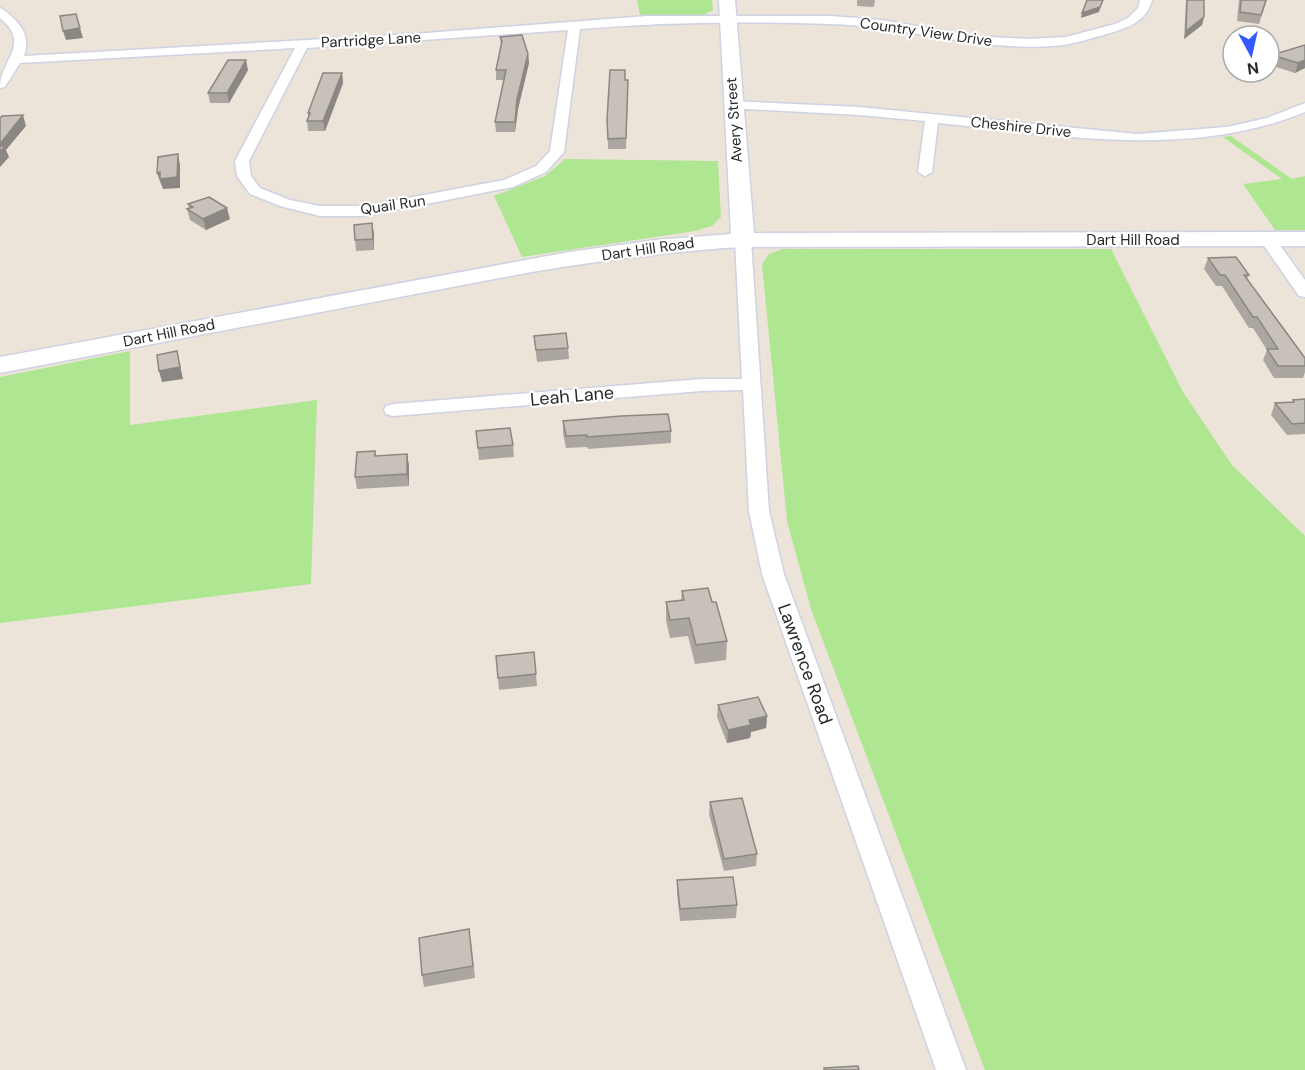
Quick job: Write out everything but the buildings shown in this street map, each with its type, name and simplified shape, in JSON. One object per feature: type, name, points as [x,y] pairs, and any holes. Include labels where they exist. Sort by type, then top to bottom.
[{"type":"main road","name":"Avery Street","points":[[727,0],[732,105],[743,240]]},
{"type":"main road","name":"Dart Hill Road","points":[[0,365],[489,274],[639,249],[743,240],[1305,240]]},
{"type":"street","name":"Country View Drive","points":[[727,20],[831,20],[882,24],[973,40],[1029,43],[1066,41],[1119,27],[1138,15],[1144,9],[1146,0]]},
{"type":"street","points":[[0,12],[17,27],[20,36],[20,46],[15,60],[0,84]]},
{"type":"street","name":"Partridge Lane","points":[[15,60],[489,33],[613,21],[727,20]]},
{"type":"street","name":"Quail Run","points":[[302,44],[299,55],[242,161],[244,176],[255,192],[285,203],[320,211],[365,211],[508,184],[541,169],[557,152],[575,24]]},
{"type":"street","name":"Cheshire Drive","points":[[732,105],[859,111],[1137,138],[1227,131],[1271,121],[1305,107]]},
{"type":"street","points":[[925,172],[932,118]]},
{"type":"street","name":"Lawrence Road","points":[[743,240],[759,511],[773,574],[951,1070]]},
{"type":"street","points":[[1268,240],[1305,292]]},
{"type":"street","name":"Leah Lane","points":[[393,410],[701,385],[752,384]]},
{"type":"green space","points":[[637,0],[712,0],[713,10],[703,15],[640,15]]},
{"type":"green space","points":[[1231,136],[1292,179],[1305,176],[1305,230],[1275,230],[1243,184],[1282,179],[1223,137]]},
{"type":"green space","points":[[565,159],[718,161],[721,217],[712,226],[695,231],[522,257],[494,196],[545,176]]},
{"type":"green space","points":[[782,249],[1111,249],[1183,392],[1232,465],[1305,536],[1305,1070],[985,1070],[811,609],[787,521],[762,264],[769,254]]},
{"type":"green space","points":[[130,351],[130,425],[317,400],[311,584],[0,623],[0,377]]}]
